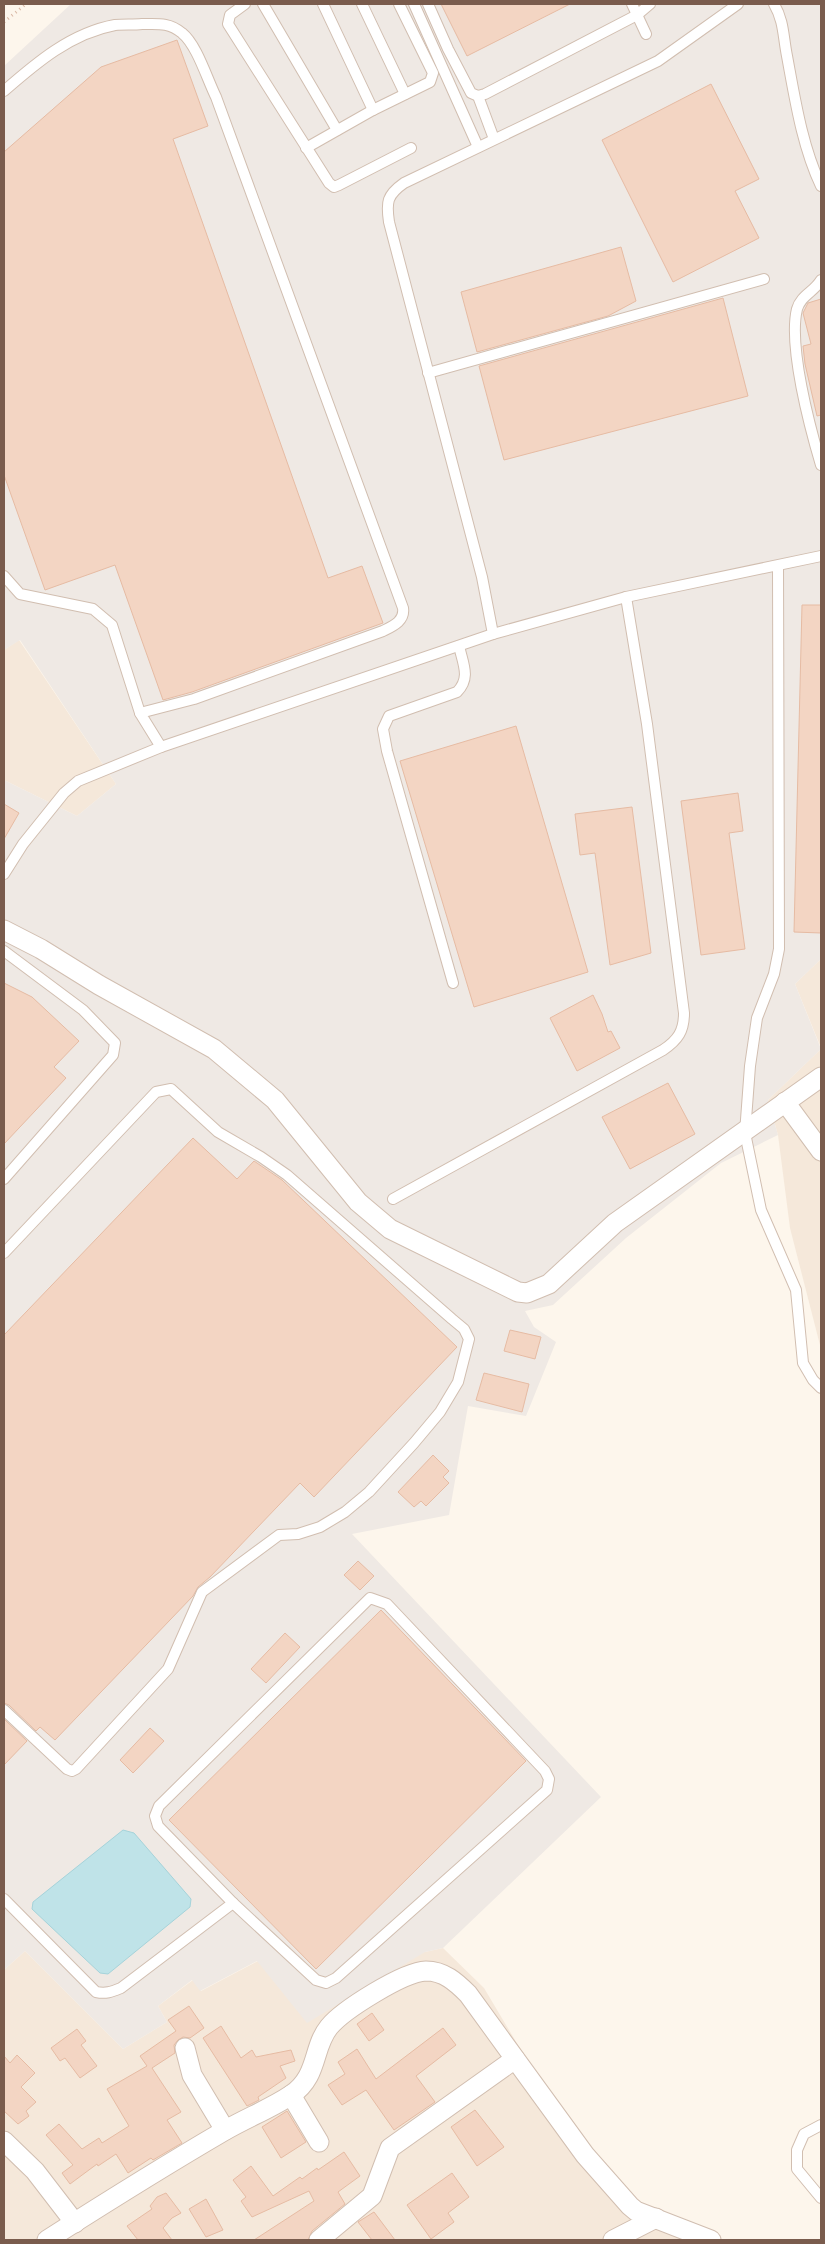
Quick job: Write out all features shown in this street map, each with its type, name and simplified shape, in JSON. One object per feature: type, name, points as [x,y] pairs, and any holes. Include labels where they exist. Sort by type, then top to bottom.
[{"type":"street","points":[[4,930],[41,949],[99,985],[214,1049],[274,1100],[358,1202],[390,1229],[518,1292],[527,1293],[549,1284],[615,1223],[679,1176],[745,1133],[821,1077]]},
{"type":"street","points":[[785,1102],[821,1151]]},
{"type":"street","points":[[47,2240],[225,2130],[291,2095],[308,2078],[316,2061],[322,2039],[336,2020],[393,1982],[420,1972],[440,1974],[455,1982],[480,2009],[558,2121],[630,2206],[636,2211],[711,2240]]},
{"type":"street","points":[[185,2048],[192,2075],[225,2130]]},
{"type":"street","points":[[318,2240],[372,2196],[390,2148],[515,2059]]},
{"type":"street","points":[[291,2095],[318,2142]]},
{"type":"street","points":[[4,2141],[35,2172],[75,2223]]},
{"type":"street","points":[[613,2240],[656,2218]]},
{"type":"lane","points":[[245,4],[230,15],[228,24],[306,148],[334,187],[411,148]]},
{"type":"lane","points":[[264,4],[337,130]]},
{"type":"lane","points":[[323,4],[373,110]]},
{"type":"lane","points":[[362,4],[405,94]]},
{"type":"lane","points":[[306,148],[373,110],[430,82],[433,73],[399,4]]},
{"type":"lane","points":[[414,4],[478,146]]},
{"type":"lane","points":[[428,4],[448,49],[471,93],[478,96],[637,14],[650,4]]},
{"type":"lane","points":[[632,4],[646,34]]},
{"type":"lane","points":[[493,634],[482,577],[386,206],[392,192],[404,183],[658,61],[738,4]]},
{"type":"lane","points":[[774,4],[781,17],[786,54],[810,162],[821,186]]},
{"type":"lane","points":[[4,91],[43,58],[88,33],[116,25],[167,24],[182,33],[192,45],[216,97],[403,608],[404,614],[401,619],[395,625],[383,631],[194,699],[140,714]]},
{"type":"lane","points":[[478,96],[494,139]]},
{"type":"lane","points":[[428,373],[764,279]]},
{"type":"lane","points":[[821,280],[803,297],[797,310],[796,352],[821,465]]},
{"type":"lane","points":[[4,874],[23,844],[64,794],[78,781],[161,747],[493,634],[626,597],[821,556]]},
{"type":"lane","points":[[778,566],[779,949],[774,974],[757,1018],[750,1066],[745,1133],[761,1210],[796,1290],[803,1363],[813,1380],[821,1388]]},
{"type":"lane","points":[[4,576],[20,594],[93,609],[112,625],[140,714],[161,747]]},
{"type":"lane","points":[[393,1199],[663,1050],[674,1043],[680,1034],[684,1023],[684,1013],[647,724],[626,597]]},
{"type":"lane","points":[[453,982],[387,751],[383,729],[389,716],[457,692],[466,679],[460,646]]},
{"type":"lane","points":[[4,951],[83,1010],[115,1043],[113,1055],[4,1178]]},
{"type":"lane","points":[[4,1253],[156,1092],[171,1089],[218,1132],[261,1157],[287,1175],[464,1329],[469,1339],[458,1382],[440,1412],[414,1443],[369,1492],[345,1512],[320,1527],[298,1534],[279,1534],[202,1592],[168,1669],[76,1769],[72,1771],[67,1769],[4,1710]]},
{"type":"lane","points":[[370,1598],[386,1604],[545,1771],[549,1779],[547,1790],[336,1978],[326,1983],[316,1980],[233,1903],[158,1826],[155,1816],[159,1806],[370,1598]]},
{"type":"lane","points":[[4,1899],[96,1992],[103,1994],[108,1994],[121,1988],[233,1903]]},
{"type":"lane","points":[[821,2125],[804,2134],[796,2150],[797,2169],[821,2198]]},
{"type":"path","points":[[4,22],[26,4]]},
{"type":"shaded area","points":[[71,4],[821,4],[821,959],[795,984],[821,1049],[768,1100],[778,1135],[721,1163],[626,1238],[553,1305],[525,1311],[534,1327],[556,1342],[526,1416],[468,1406],[449,1515],[352,1534],[601,1797],[443,1948],[425,1952],[307,2023],[257,1961],[200,1991],[192,1980],[158,2006],[167,2022],[123,2049],[25,1951],[4,1970],[4,780],[77,816],[116,784],[20,640],[4,650],[4,66]]},
{"type":"shaded area","points":[[19,640],[116,784],[77,816],[4,780],[4,650]]},
{"type":"shaded area","points":[[821,959],[821,1048],[795,984]]},
{"type":"shaded area","points":[[821,1049],[821,1349],[790,1228],[778,1135],[768,1100]]},
{"type":"shaded area","points":[[443,1948],[484,1988],[537,2077],[634,2207],[695,2230],[679,2240],[4,2240],[4,1970],[25,1951],[123,2049],[167,2022],[158,2006],[193,1980],[201,1991],[258,1961],[425,1952]]},
{"type":"water","points":[[123,1830],[134,1833],[191,1899],[190,1907],[108,1974],[100,1973],[32,1909],[33,1902]]},
{"type":"building","points":[[441,4],[570,4],[467,56]]},
{"type":"building","points":[[177,40],[208,126],[173,139],[328,578],[362,566],[383,623],[192,692],[163,700],[115,565],[45,590],[4,475],[4,152],[101,67]]},
{"type":"building","points":[[711,84],[759,179],[735,191],[759,238],[673,282],[602,140]]},
{"type":"building","points":[[621,247],[636,301],[608,316],[477,352],[461,292]]},
{"type":"building","points":[[723,298],[748,396],[504,460],[479,366]]},
{"type":"building","points":[[821,299],[821,415],[817,416],[805,364],[803,346],[811,344],[803,313],[808,303]]},
{"type":"building","points":[[802,605],[821,605],[821,933],[794,932]]},
{"type":"building","points":[[516,726],[588,972],[474,1007],[400,761]]},
{"type":"building","points":[[738,793],[743,831],[729,833],[745,949],[701,955],[681,801]]},
{"type":"building","points":[[4,804],[19,813],[4,839]]},
{"type":"building","points":[[632,807],[651,953],[610,965],[595,853],[580,855],[575,814]]},
{"type":"building","points":[[4,983],[32,997],[79,1041],[54,1067],[66,1078],[4,1144]]},
{"type":"building","points":[[593,995],[608,1032],[611,1031],[620,1048],[577,1071],[550,1018]]},
{"type":"building","points":[[668,1083],[695,1134],[630,1169],[602,1117]]},
{"type":"building","points":[[193,1138],[237,1179],[254,1161],[282,1180],[457,1347],[314,1497],[300,1483],[210,1577],[198,1587],[193,1596],[55,1740],[40,1727],[36,1731],[9,1705],[4,1703],[4,1335]]},
{"type":"building","points":[[510,1330],[541,1337],[535,1359],[504,1351]]},
{"type":"building","points":[[484,1373],[529,1384],[522,1412],[476,1400]]},
{"type":"building","points":[[433,1455],[449,1471],[443,1477],[449,1483],[426,1506],[421,1501],[414,1507],[398,1492]]},
{"type":"building","points":[[358,1561],[374,1576],[360,1590],[344,1575]]},
{"type":"building","points":[[381,1610],[526,1761],[316,1969],[169,1820]]},
{"type":"building","points":[[285,1633],[300,1647],[266,1683],[251,1669]]},
{"type":"building","points":[[4,1719],[27,1741],[4,1765]]},
{"type":"building","points":[[150,1728],[164,1741],[133,1773],[120,1760]]},
{"type":"building","points":[[189,2006],[204,2028],[190,2038],[183,2037],[178,2040],[174,2045],[175,2053],[152,2068],[181,2112],[167,2120],[182,2143],[153,2160],[151,2158],[128,2173],[116,2154],[98,2166],[97,2164],[70,2184],[62,2173],[73,2165],[46,2135],[59,2124],[82,2149],[99,2138],[102,2143],[129,2126],[107,2089],[147,2066],[140,2056],[176,2031],[168,2020]]},
{"type":"building","points":[[372,2013],[384,2030],[369,2041],[357,2024]]},
{"type":"building","points":[[221,2026],[241,2058],[252,2050],[256,2057],[291,2050],[295,2061],[280,2066],[286,2078],[258,2097],[259,2100],[247,2106],[203,2038]]},
{"type":"building","points":[[443,2028],[456,2045],[416,2076],[435,2102],[394,2130],[366,2090],[342,2105],[328,2085],[345,2074],[338,2062],[357,2049],[376,2079]]},
{"type":"building","points":[[77,2029],[86,2041],[81,2045],[97,2066],[80,2078],[65,2058],[60,2061],[51,2048]]},
{"type":"building","points":[[17,2055],[35,2073],[21,2087],[36,2102],[26,2111],[29,2116],[18,2124],[4,2111],[4,2056],[10,2063]]},
{"type":"building","points":[[475,2110],[504,2147],[477,2166],[451,2127]]},
{"type":"building","points":[[287,2111],[306,2142],[281,2158],[262,2127]]},
{"type":"building","points":[[344,2152],[360,2176],[338,2192],[345,2204],[312,2231],[308,2240],[254,2240],[314,2201],[309,2191],[252,2217],[241,2201],[246,2197],[233,2180],[251,2166],[273,2196],[300,2177],[302,2179],[317,2168],[318,2170]]},
{"type":"building","points":[[452,2173],[469,2197],[448,2213],[454,2222],[431,2239],[407,2205]]},
{"type":"building","points":[[166,2193],[181,2213],[172,2218],[163,2228],[172,2240],[138,2240],[127,2226],[152,2209],[150,2206],[157,2197]]},
{"type":"building","points":[[206,2199],[223,2230],[206,2237],[189,2209]]},
{"type":"building","points":[[374,2212],[395,2240],[372,2240],[358,2222]]}]
